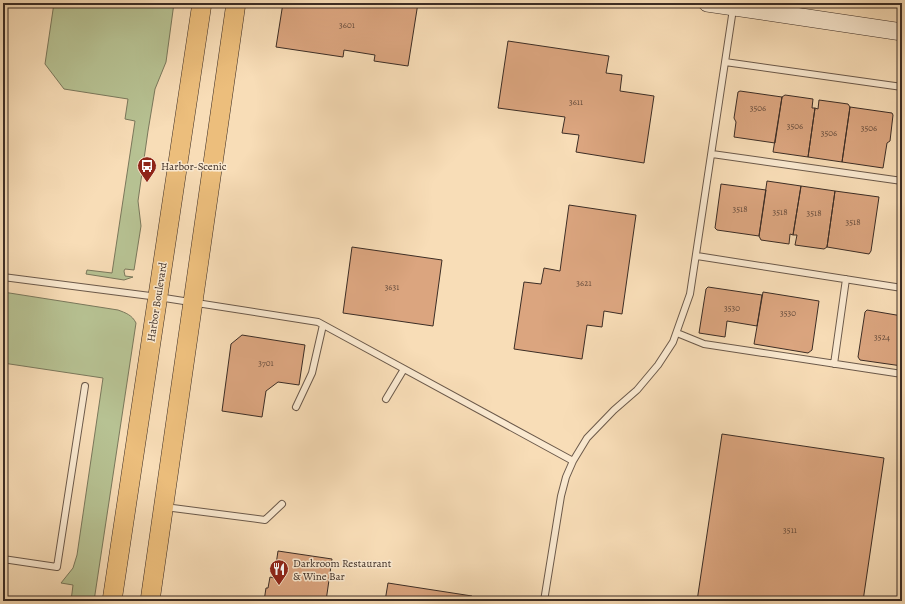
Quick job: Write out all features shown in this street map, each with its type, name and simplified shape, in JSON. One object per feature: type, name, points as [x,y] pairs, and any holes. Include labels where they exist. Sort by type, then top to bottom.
[{"type":"main road","name":"Harbor Boulevard","points":[[112,601],[202,3]]},
{"type":"main road","points":[[150,601],[236,3]]},
{"type":"street","points":[[707,3],[902,32]]},
{"type":"lane","points":[[544,601],[561,496],[566,477],[573,461],[587,438],[614,410],[637,390],[658,365],[673,342],[690,294],[697,256],[733,7]]},
{"type":"lane","points":[[725,62],[902,87]]},
{"type":"lane","points":[[712,154],[902,181]]},
{"type":"lane","points":[[697,256],[902,288]]},
{"type":"lane","points":[[3,277],[158,297],[318,322],[573,461]]},
{"type":"lane","points":[[834,364],[846,279]]},
{"type":"lane","points":[[296,407],[312,373],[323,325]]},
{"type":"lane","points":[[676,333],[704,344],[902,374]]},
{"type":"lane","points":[[386,399],[404,369]]},
{"type":"lane","points":[[3,559],[57,567],[85,386]]},
{"type":"lane","points":[[164,507],[265,520],[282,504]]},
{"type":"green space","points":[[54,3],[174,3],[166,62],[155,89],[148,131],[138,201],[141,226],[134,270],[125,269],[124,271],[125,276],[133,277],[124,280],[86,274],[87,270],[112,273],[135,121],[125,119],[128,99],[64,89],[45,64]]},
{"type":"green space","points":[[3,292],[118,310],[131,316],[136,323],[94,601],[71,601],[73,585],[61,583],[73,568],[77,555],[103,378],[3,363]]},
{"type":"building","points":[[283,3],[418,3],[408,66],[374,61],[375,55],[344,50],[343,57],[276,47]]},
{"type":"building","points":[[508,41],[609,56],[606,73],[622,75],[620,91],[654,96],[644,163],[576,152],[579,135],[562,133],[565,117],[498,108]]},
{"type":"building","points":[[740,91],[782,97],[775,143],[734,137],[736,122],[734,118],[738,92]]},
{"type":"building","points":[[785,95],[813,99],[812,108],[815,108],[808,157],[773,152],[782,97]]},
{"type":"building","points":[[819,100],[848,104],[850,107],[842,162],[808,157],[815,108],[818,109]]},
{"type":"building","points":[[850,107],[892,113],[890,141],[887,143],[883,168],[842,162]]},
{"type":"building","points":[[767,181],[801,186],[793,235],[790,234],[789,244],[761,240],[759,236]]},
{"type":"building","points":[[721,184],[766,190],[759,236],[717,230],[715,228]]},
{"type":"building","points":[[801,186],[835,191],[827,247],[824,249],[795,245],[797,235],[793,235]]},
{"type":"building","points":[[835,191],[879,197],[871,251],[869,254],[827,247]]},
{"type":"building","points":[[569,205],[636,215],[622,314],[604,311],[602,327],[587,325],[582,359],[514,349],[524,282],[541,284],[544,268],[560,271]]},
{"type":"building","points":[[352,247],[442,260],[433,326],[343,313]]},
{"type":"building","points":[[708,287],[762,295],[757,326],[727,321],[725,337],[699,333],[706,289]]},
{"type":"building","points":[[763,292],[819,301],[812,350],[808,353],[754,344]]},
{"type":"building","points":[[867,310],[902,316],[902,366],[860,360],[858,357],[865,312]]},
{"type":"building","points":[[242,335],[305,345],[299,385],[278,382],[266,391],[262,417],[222,411],[231,344]]},
{"type":"building","points":[[722,434],[884,458],[863,601],[697,601]]},
{"type":"building","points":[[278,551],[332,559],[326,601],[264,601],[266,588],[268,588],[270,577],[274,578]]},
{"type":"building","points":[[388,583],[472,596],[472,601],[385,601]]},
{"type":"building","points":[[3,598],[28,601],[3,601]]},
{"type":"place","name":"Harbor-Scenic","points":[[147,183]]},
{"type":"place","name":"Darkroom Restaurant & Wine Bar","points":[[279,586]]}]
